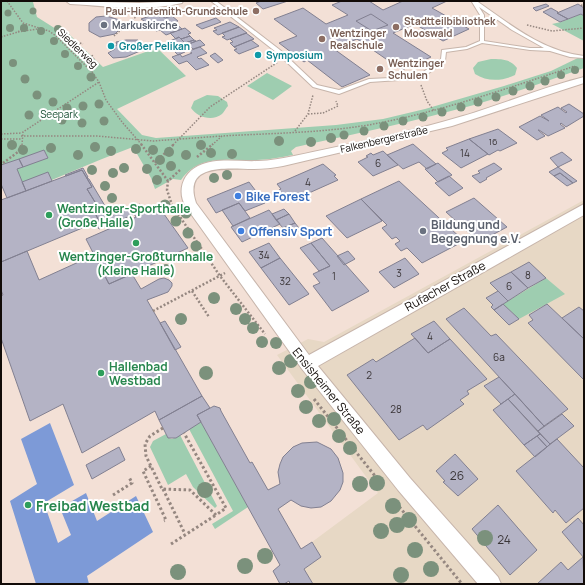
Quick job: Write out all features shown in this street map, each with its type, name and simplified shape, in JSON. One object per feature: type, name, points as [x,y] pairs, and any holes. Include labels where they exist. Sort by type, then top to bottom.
[{"type":"street","points":[[70,1],[137,5],[164,4],[179,1]]},
{"type":"street","name":"Falkenbergerstraße","points":[[187,186],[191,177],[202,169],[211,166],[222,164],[259,165],[306,157],[447,124],[491,112],[584,80]]},
{"type":"street","name":"Ensisheimer Straße","points":[[187,186],[186,195],[190,204],[235,268],[307,364],[404,484],[491,584]]},
{"type":"street","name":"Rufacher Straße","points":[[307,364],[584,209]]},
{"type":"lane","points":[[213,1],[284,57],[315,86],[339,92],[369,81],[414,78],[424,74],[443,60],[444,51],[467,48],[482,42],[530,50],[549,50]]},
{"type":"lane","points":[[474,2],[482,15],[482,42]]},
{"type":"lane","points":[[474,2],[549,50],[566,55],[584,56]]},
{"type":"lane","points":[[314,93],[315,86]]},
{"type":"path","points":[[7,1],[23,23],[26,24],[18,32]]},
{"type":"path","points":[[114,36],[137,15],[144,14]]},
{"type":"path","name":"Siedlerweg","points":[[26,24],[49,31],[56,36],[92,72],[106,100],[138,140]]},
{"type":"path","points":[[524,24],[552,31],[584,28]]},
{"type":"path","points":[[1,37],[39,28]]},
{"type":"path","points":[[56,36],[67,38],[83,44]]},
{"type":"path","points":[[92,55],[96,64],[92,72]]},
{"type":"path","points":[[155,164],[177,139],[210,107],[275,65],[284,57]]},
{"type":"path","points":[[1,134],[21,136],[97,136],[153,141],[295,131],[380,123],[434,111],[505,89],[579,63]]},
{"type":"path","points":[[424,74],[421,87],[427,101],[434,111]]},
{"type":"path","points":[[1,140],[21,136],[98,82]]},
{"type":"path","points":[[295,131],[308,114],[314,93]]},
{"type":"path","points":[[308,114],[323,114],[338,106],[334,95]]},
{"type":"path","points":[[3,164],[18,152],[23,142],[21,136]]},
{"type":"path","points":[[196,157],[222,136]]},
{"type":"path","points":[[138,140],[168,181],[185,166]]},
{"type":"path","points":[[153,310],[235,268]]},
{"type":"path","points":[[192,291],[209,317]]},
{"type":"path","points":[[163,428],[152,434],[145,443],[146,457],[185,534]]},
{"type":"path","points":[[171,544],[226,508],[184,433]]},
{"type":"path","points":[[151,466],[143,471],[166,520],[164,521]]},
{"type":"path","points":[[113,495],[132,483],[129,477]]},
{"type":"path","points":[[162,489],[190,490],[216,515]]},
{"type":"shaded area","points":[[584,200],[584,584],[313,584],[304,569],[321,557],[312,542],[378,493],[277,355],[308,339],[324,342]]},
{"type":"green space","name":"Seepark","points":[[1,1],[33,2],[37,17],[56,29],[62,27],[80,45],[76,48],[82,47],[103,67],[157,48],[186,76],[117,109],[142,135],[156,138],[336,125],[383,119],[425,109],[504,86],[551,71],[584,55],[584,68],[474,105],[296,147],[291,151],[293,155],[265,160],[225,160],[205,163],[196,166],[181,180],[173,179],[155,189],[151,178],[133,147],[7,198],[1,184]]},
{"type":"green space","points":[[581,14],[584,16],[584,41],[552,24],[561,22]]},
{"type":"green space","points":[[491,59],[502,59],[515,65],[517,68],[515,75],[495,80],[480,77],[475,74],[473,68],[478,62]]},
{"type":"green space","points":[[267,73],[292,86],[273,100],[247,86]]},
{"type":"green space","points":[[207,95],[218,96],[227,102],[228,106],[222,114],[214,118],[209,118],[197,114],[191,108],[194,101]]},
{"type":"green space","points":[[546,278],[565,294],[519,319],[503,304]]},
{"type":"green space","points":[[201,422],[248,507],[215,529],[212,524],[233,511],[189,429]]},
{"type":"green space","points":[[166,434],[172,439],[180,435],[217,506],[215,508],[193,487],[186,474],[168,485],[150,447],[153,441]]},
{"type":"water","name":"Freibad Westbad","points":[[50,423],[74,485],[44,503],[58,543],[71,535],[60,508],[86,493],[97,521],[136,496],[153,532],[87,576],[89,584],[36,584],[10,501],[37,484],[21,439]]},
{"type":"building","points":[[261,1],[288,1],[263,9],[256,3]]},
{"type":"building","points":[[342,1],[369,1],[383,10],[403,1],[447,1],[432,8],[469,29],[443,41],[415,24],[393,33],[431,57],[402,70],[357,39],[334,49],[370,75],[342,87],[307,60],[304,62],[279,43],[297,36],[274,19],[303,8],[326,24],[348,15],[332,5]]},
{"type":"building","points":[[546,4],[549,6],[536,11],[533,8]]},
{"type":"building","points":[[578,4],[584,8],[584,16],[581,14],[568,19],[557,13]]},
{"type":"building","points":[[551,8],[568,19],[560,22],[543,12]]},
{"type":"building","points":[[156,14],[159,17],[162,16],[165,18],[172,16],[178,21],[174,22],[182,29],[166,35],[160,30],[156,31],[151,26],[155,25],[153,23],[149,24],[141,19]]},
{"type":"building","points":[[371,14],[388,25],[372,31],[356,21]]},
{"type":"building","name":"Markuskirche","points":[[106,16],[121,21],[118,23],[122,27],[115,34],[100,37],[89,31],[89,23],[96,17]]},
{"type":"building","points":[[216,18],[221,22],[202,29],[196,25]]},
{"type":"building","points":[[230,22],[239,27],[218,35],[213,31],[217,30],[214,28]]},
{"type":"building","points":[[239,27],[247,33],[227,40],[222,37],[225,36],[222,33]]},
{"type":"building","points":[[185,28],[191,33],[188,34],[190,36],[181,39],[179,37],[176,39],[170,33]]},
{"type":"building","points":[[246,33],[254,39],[234,47],[230,43],[233,42],[230,39]]},
{"type":"building","points":[[190,36],[194,40],[185,43],[181,39]]},
{"type":"building","points":[[179,37],[185,43],[194,40],[196,41],[181,48],[185,52],[178,55],[171,48],[176,46],[170,41]]},
{"type":"building","points":[[138,40],[145,47],[140,51],[126,57],[113,58],[108,53],[115,49],[113,47],[117,45],[116,42]]},
{"type":"building","points":[[200,40],[205,45],[193,49],[188,44]]},
{"type":"building","points":[[251,40],[259,46],[239,54],[234,50],[237,49],[234,47]]},
{"type":"building","points":[[200,47],[207,53],[197,57],[199,59],[201,58],[209,65],[196,70],[187,61],[179,64],[172,57],[180,54],[182,57],[192,53],[189,51]]},
{"type":"building","points":[[215,53],[223,60],[218,63],[210,56]]},
{"type":"building","points":[[569,104],[584,114],[584,116],[566,127],[561,123],[560,124],[565,128],[548,136],[538,130],[545,136],[537,140],[519,127],[540,116],[549,121],[541,115],[558,107],[566,113],[567,112],[561,108]]},
{"type":"building","points":[[498,129],[517,143],[489,155],[469,139]]},
{"type":"building","points":[[469,139],[488,154],[461,168],[442,153],[448,150],[446,148]]},
{"type":"building","points":[[413,144],[436,164],[427,169],[419,162],[403,169],[387,155]]},
{"type":"building","points":[[44,150],[48,158],[23,167],[19,159]]},
{"type":"building","points":[[383,151],[398,165],[373,176],[358,162],[368,157],[366,156],[371,153],[373,155]]},
{"type":"building","points":[[562,152],[572,160],[558,167],[550,158]]},
{"type":"building","points":[[19,159],[23,167],[17,169],[26,191],[7,198],[1,184],[1,165]]},
{"type":"building","points":[[438,163],[452,175],[438,182],[425,169]]},
{"type":"building","points":[[494,163],[502,169],[486,178],[487,179],[480,183],[472,176],[480,173],[478,171]]},
{"type":"building","points":[[323,164],[336,175],[334,176],[338,180],[291,201],[279,190],[281,189],[277,184]]},
{"type":"building","points":[[558,167],[577,181],[573,183],[560,173],[554,176],[549,172]]},
{"type":"building","points":[[83,168],[88,177],[87,178],[111,216],[140,204],[144,210],[139,212],[141,215],[136,217],[134,214],[110,225],[111,228],[108,229],[106,226],[99,229],[95,223],[99,221],[93,209],[98,207],[87,189],[92,187],[82,170],[66,176],[65,175]]},
{"type":"building","name":"Wentzinger-Sporthalle (Große Halle)","points":[[82,170],[92,187],[87,189],[98,207],[93,209],[99,221],[1,262],[1,200]]},
{"type":"building","points":[[48,172],[52,181],[26,191],[22,182]]},
{"type":"building","points":[[560,173],[573,183],[567,186],[554,176]]},
{"type":"building","points":[[449,176],[463,188],[449,196],[435,183]]},
{"type":"building","points":[[399,181],[464,241],[422,263],[407,248],[401,251],[395,244],[400,241],[396,237],[392,239],[382,228],[387,225],[361,199]]},
{"type":"building","name":"Bike Forest","points":[[249,182],[265,203],[245,211],[239,203],[216,213],[207,199]]},
{"type":"building","points":[[474,198],[507,227],[479,242],[446,212]]},
{"type":"building","points":[[361,199],[382,221],[347,238],[326,216]]},
{"type":"building","points":[[239,203],[250,218],[233,226],[222,210]]},
{"type":"building","name":"Wentzinger-Großturnhalle (Kleine Halle)","points":[[159,207],[188,248],[109,284],[86,239]]},
{"type":"building","points":[[284,209],[289,214],[276,220],[272,214]]},
{"type":"building","points":[[269,210],[280,224],[242,242],[231,227]]},
{"type":"building","points":[[289,214],[295,223],[283,228],[276,220]]},
{"type":"building","points":[[295,223],[299,228],[288,234],[283,228]]},
{"type":"building","points":[[322,238],[369,291],[332,311],[313,286],[320,283],[313,274],[330,266],[311,243]]},
{"type":"building","points":[[269,243],[280,258],[261,268],[249,252]]},
{"type":"building","points":[[311,243],[330,266],[319,271],[300,248]]},
{"type":"building","name":"Hallenbad Westbad","points":[[27,251],[39,280],[94,255],[109,284],[132,274],[141,289],[159,279],[164,278],[169,280],[172,283],[172,286],[168,292],[147,300],[202,396],[159,420],[155,411],[82,453],[63,404],[30,421],[1,338],[1,296],[3,295],[1,290],[1,262]]},
{"type":"building","points":[[348,251],[355,259],[344,265],[337,256]]},
{"type":"building","points":[[280,258],[309,294],[289,305],[261,268]]},
{"type":"building","points":[[405,258],[419,274],[394,288],[379,272]]},
{"type":"building","points":[[529,262],[546,278],[528,288],[511,272]]},
{"type":"building","points":[[511,272],[528,288],[508,301],[490,283]]},
{"type":"building","points":[[498,291],[508,301],[494,310],[491,307],[493,305],[486,298]]},
{"type":"building","points":[[503,304],[519,319],[509,325],[494,310]]},
{"type":"building","points":[[547,304],[584,339],[584,380],[528,323],[533,320],[529,315]]},
{"type":"building","points":[[579,307],[584,311],[584,339],[562,318]]},
{"type":"building","points":[[464,308],[491,336],[496,334],[568,409],[544,426],[446,319]]},
{"type":"building","points":[[165,321],[181,347],[175,350],[160,323]]},
{"type":"building","points":[[434,321],[450,339],[428,353],[411,334]]},
{"type":"building","points":[[415,338],[428,353],[450,339],[487,379],[467,391],[469,394],[460,400],[464,404],[427,430],[423,425],[399,440],[347,375],[373,359],[376,362]]},
{"type":"building","points":[[499,377],[515,394],[501,404],[484,386]]},
{"type":"building","points":[[515,394],[544,426],[538,431],[508,399]]},
{"type":"building","points":[[202,396],[210,408],[197,415],[201,422],[176,438],[168,438],[159,420]]},
{"type":"building","points":[[508,399],[540,434],[524,445],[493,410]]},
{"type":"building","points":[[214,406],[220,408],[250,463],[252,462],[268,490],[280,484],[278,472],[280,464],[283,457],[293,447],[302,443],[317,442],[331,449],[338,458],[343,473],[343,482],[340,490],[331,501],[321,507],[311,508],[301,506],[291,500],[278,509],[301,549],[312,542],[321,557],[304,569],[313,584],[290,584],[289,581],[284,584],[280,584],[273,571],[280,565],[197,415]]},
{"type":"building","points":[[562,414],[574,426],[550,444],[538,431]]},
{"type":"building","points":[[540,434],[550,444],[547,447],[537,436]]},
{"type":"building","points":[[537,436],[547,447],[535,457],[524,445]]},
{"type":"building","points":[[557,439],[584,468],[584,508],[566,523],[555,510],[553,513],[516,471]]},
{"type":"building","points":[[119,447],[125,460],[92,479],[86,465]]},
{"type":"building","points":[[455,454],[478,479],[458,496],[443,482],[445,481],[436,471]]},
{"type":"building","points":[[498,505],[537,550],[510,575],[472,529]]},
{"type":"building","points":[[578,518],[584,525],[584,558],[562,532]]},
{"type":"building","points":[[583,557],[584,584],[537,584],[561,562],[568,570]]},
{"type":"place","name":"Paul-Hindemith-Grundschule","points":[[256,11]]},
{"type":"place","name":"Markuskirche","points":[[104,25]]},
{"type":"place","name":"Stadtteilbibliothek Mooswald","points":[[396,27]]},
{"type":"place","name":"Wentzinger Realschule","points":[[322,39]]},
{"type":"place","name":"Großer Pelikan","points":[[111,46]]},
{"type":"place","name":"Symposium","points":[[258,55]]},
{"type":"place","name":"Wentzinger Schulen","points":[[380,69]]},
{"type":"place","name":"Bike Forest","points":[[238,196]]},
{"type":"place","name":"Wentzinger-Sporthalle (Große Halle)","points":[[49,215]]},
{"type":"place","name":"Offensiv Sport","points":[[241,231]]},
{"type":"place","name":"Bildung und Begegnung e.V.","points":[[423,231]]},
{"type":"place","name":"Wentzinger-Großturnhalle (Kleine Halle)","points":[[136,243]]},
{"type":"place","name":"Hallenbad Westbad","points":[[101,373]]},
{"type":"place","name":"Freibad Westbad","points":[[28,505]]}]
